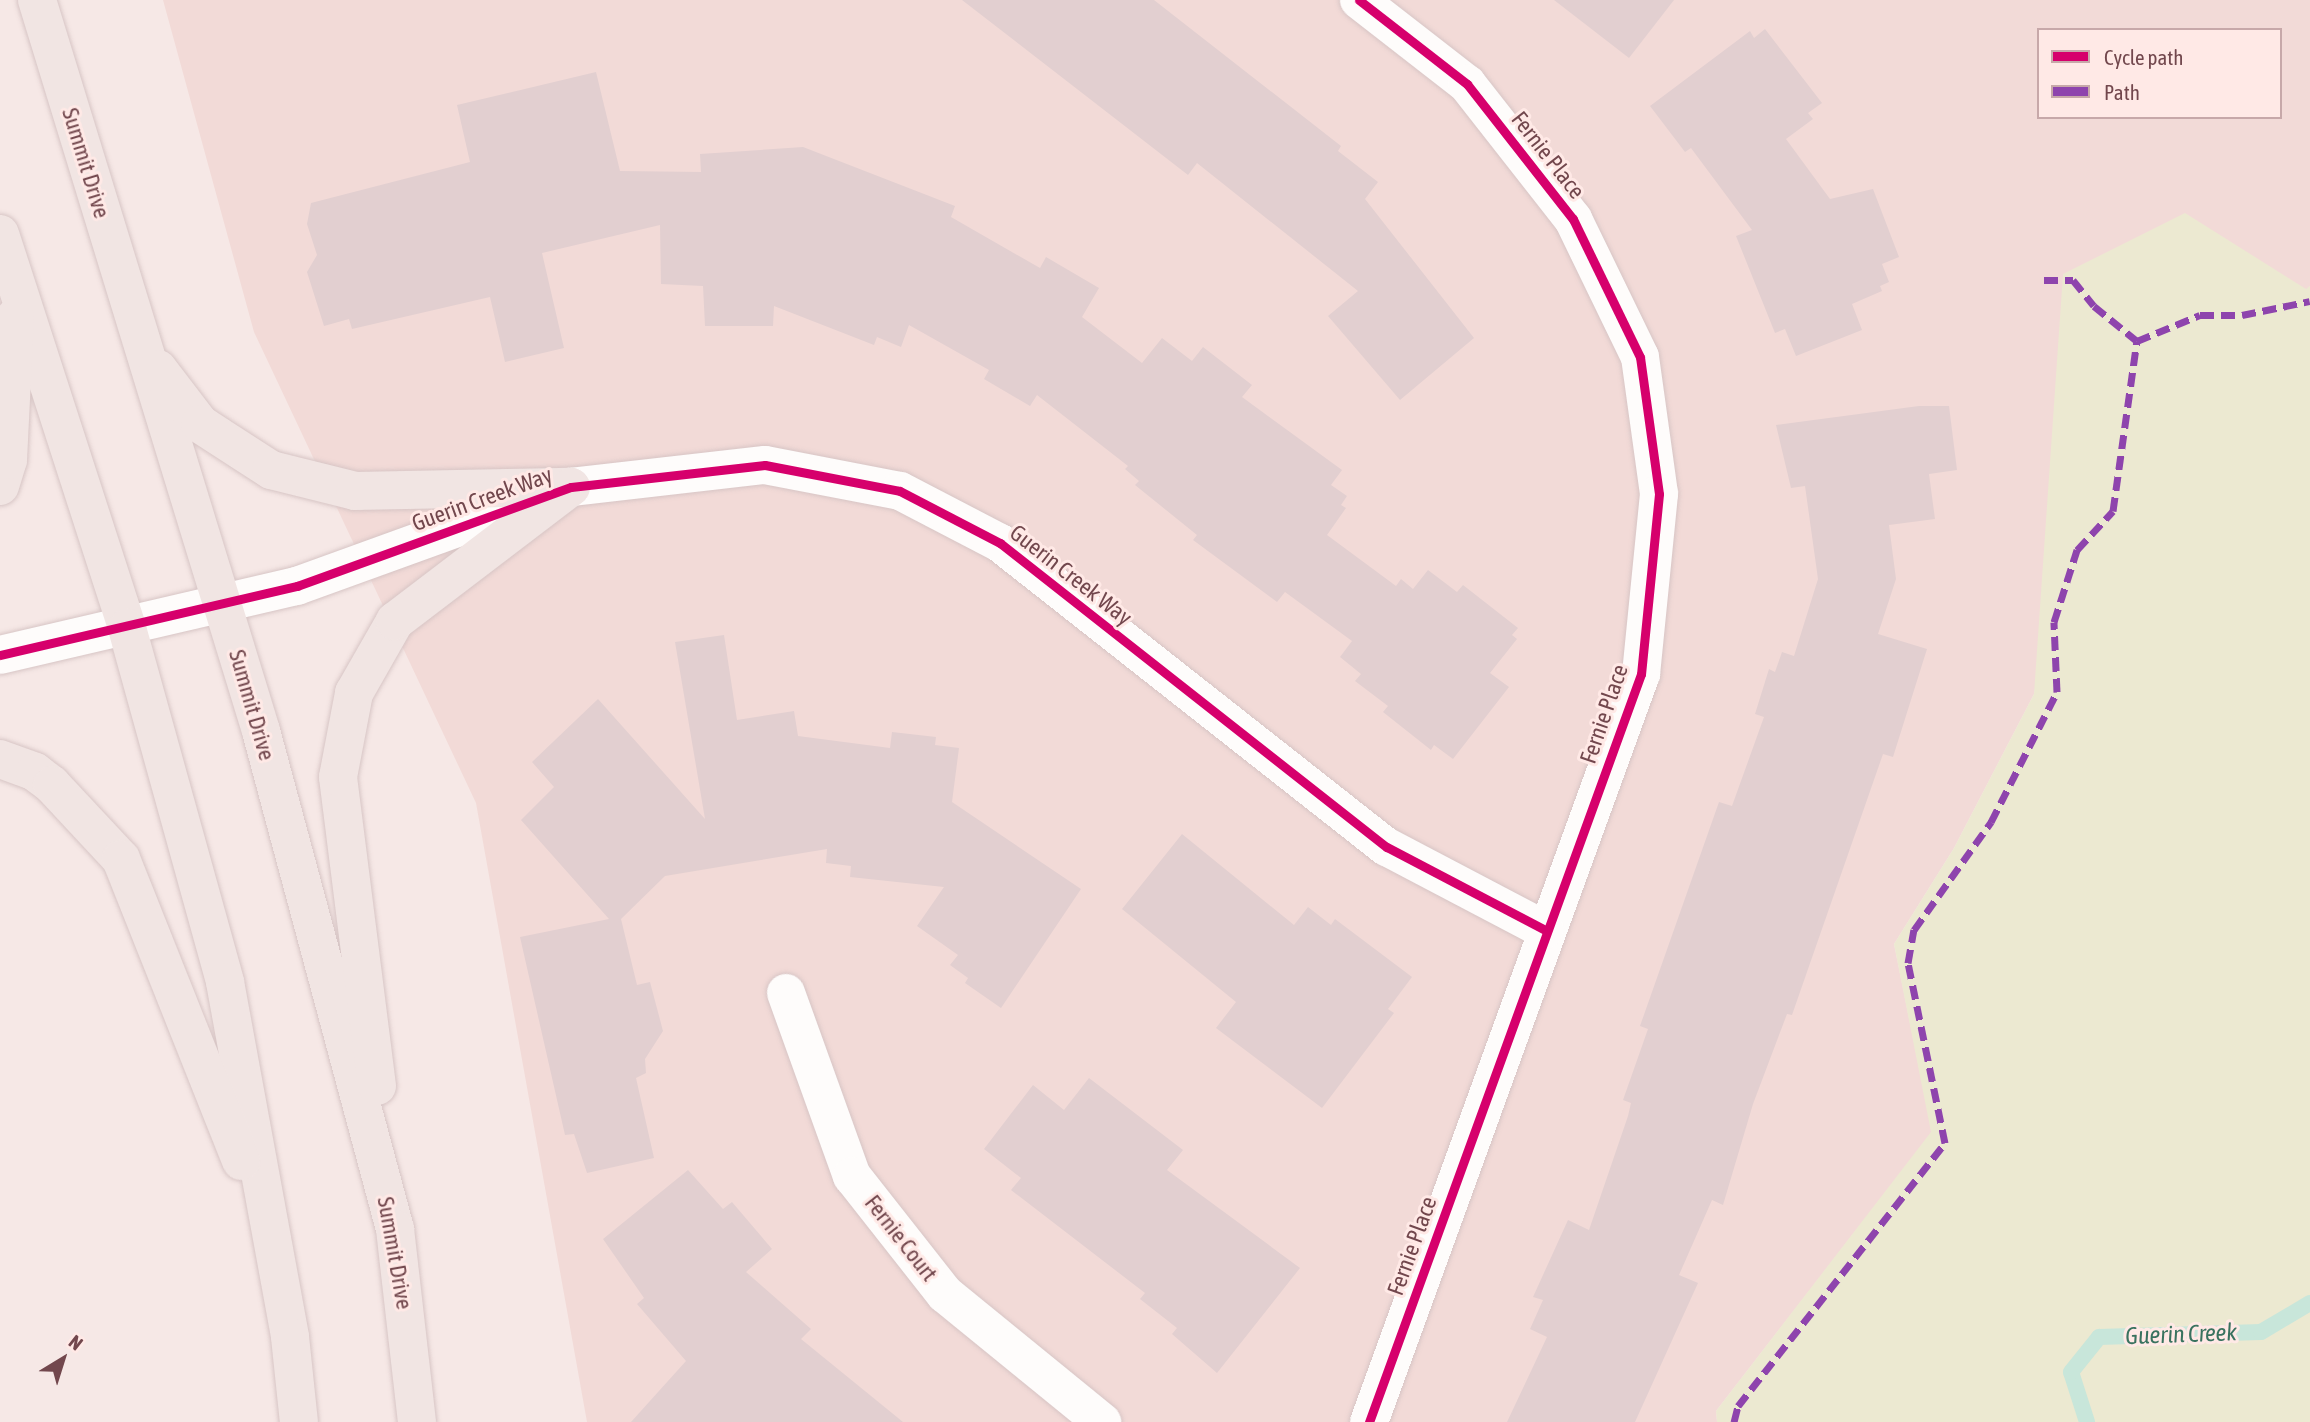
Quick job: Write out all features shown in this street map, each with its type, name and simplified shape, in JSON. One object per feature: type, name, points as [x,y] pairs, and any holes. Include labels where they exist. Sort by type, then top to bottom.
[{"type":"main road","name":"Summit Drive","points":[[37,0],[223,605],[395,1229],[417,1422]]},
{"type":"main road","points":[[0,234],[127,628],[225,982],[299,1422]]},
{"type":"main road","points":[[0,486],[8,460],[17,291]]},
{"type":"main road","points":[[142,348],[200,424],[271,470],[355,491],[571,487]]},
{"type":"main road","points":[[395,1229],[338,777],[354,693],[395,621],[571,487]]},
{"type":"main road","points":[[0,759],[35,772],[52,785],[121,859],[167,967],[188,1039],[265,1217]]},
{"type":"street","name":"Fernie Place","points":[[1359,0],[1468,84],[1573,219],[1640,357],[1659,494],[1641,674],[1545,930],[1369,1422]]},
{"type":"street","name":"Guerin Creek Way","points":[[0,655],[127,628],[297,586],[571,487],[765,465],[900,491],[1000,543],[1387,847],[1545,930]]},
{"type":"street","name":"Fernie Court","points":[[786,993],[852,1176],[945,1294],[1101,1422]]},
{"type":"shaded area","points":[[163,0],[2310,0],[2310,286],[2045,636],[2034,694],[1954,848],[1894,944],[1932,1132],[1716,1411],[1717,1422],[587,1422],[476,803],[254,332]]},
{"type":"shaded area","points":[[2185,213],[2306,289],[2310,286],[2310,1422],[1717,1422],[1716,1411],[1931,1132],[1894,944],[1954,848],[2034,694],[2063,274]]},
{"type":"building","points":[[962,0],[1154,0],[1341,146],[1338,151],[1378,182],[1365,199],[1474,338],[1400,400],[1328,316],[1358,291],[1197,163],[1188,175]]},
{"type":"building","points":[[1554,0],[1674,0],[1629,58]]},
{"type":"building","points":[[1765,29],[1822,103],[1808,113],[1813,119],[1786,139],[1830,199],[1873,189],[1899,257],[1882,264],[1889,282],[1880,286],[1882,291],[1852,304],[1862,330],[1796,356],[1785,329],[1775,333],[1736,236],[1752,230],[1691,148],[1685,152],[1650,106],[1750,31],[1754,38]]},
{"type":"building","points":[[596,72],[620,171],[701,172],[700,154],[803,147],[955,206],[951,217],[1040,268],[1046,257],[1099,288],[1082,317],[1142,363],[1162,338],[1192,361],[1203,347],[1252,385],[1242,397],[1342,470],[1331,485],[1347,496],[1341,505],[1346,508],[1327,535],[1396,586],[1401,579],[1413,589],[1428,570],[1457,592],[1463,585],[1518,628],[1512,635],[1517,639],[1490,673],[1509,687],[1453,759],[1434,745],[1431,750],[1383,712],[1388,706],[1355,681],[1361,674],[1340,657],[1352,641],[1285,592],[1277,602],[1193,540],[1197,535],[1135,485],[1139,481],[1125,469],[1128,466],[1037,395],[1030,406],[984,379],[989,370],[909,325],[901,347],[877,337],[874,345],[774,306],[773,326],[705,326],[703,286],[661,284],[660,225],[542,253],[564,348],[505,362],[490,297],[352,329],[349,319],[324,326],[307,272],[317,255],[307,224],[311,203],[470,162],[457,105]]},
{"type":"building","points":[[1919,406],[1949,406],[1957,470],[1929,474],[1935,519],[1889,525],[1896,579],[1878,634],[1927,649],[1893,757],[1883,754],[1792,1015],[1787,1014],[1753,1104],[1723,1205],[1712,1200],[1679,1275],[1698,1283],[1635,1422],[1507,1422],[1547,1337],[1530,1329],[1543,1300],[1533,1297],[1568,1220],[1589,1230],[1628,1116],[1631,1103],[1623,1100],[1648,1029],[1640,1026],[1719,802],[1732,806],[1764,717],[1755,714],[1769,669],[1775,672],[1782,652],[1794,656],[1818,579],[1805,486],[1791,488],[1776,425]]},
{"type":"building","points":[[724,635],[737,720],[794,711],[798,736],[890,748],[892,732],[936,737],[935,745],[959,748],[952,802],[1081,889],[1001,1008],[965,983],[968,978],[950,965],[958,955],[917,926],[944,887],[850,877],[851,866],[826,863],[827,849],[665,876],[621,919],[637,985],[650,982],[663,1031],[645,1059],[646,1073],[636,1078],[654,1158],[587,1173],[574,1134],[565,1135],[520,937],[609,919],[521,820],[554,787],[532,762],[598,699],[705,819],[675,642]]},
{"type":"building","points":[[1182,834],[1294,925],[1308,907],[1331,925],[1335,919],[1412,977],[1388,1009],[1394,1013],[1322,1108],[1216,1028],[1236,1002],[1122,909]]},
{"type":"building","points":[[1089,1078],[1183,1150],[1167,1170],[1300,1268],[1217,1373],[1172,1334],[1177,1328],[1140,1299],[1145,1293],[1011,1190],[1021,1178],[984,1149],[1033,1085],[1064,1110]]},
{"type":"building","points":[[688,1170],[723,1209],[732,1202],[772,1249],[746,1272],[811,1329],[801,1339],[903,1422],[631,1422],[686,1361],[637,1304],[644,1298],[603,1239]]},
{"type":"waterway","name":"Guerin Creek","points":[[2087,1422],[2071,1372],[2099,1337],[2261,1332],[2310,1303]]},
{"type":"marked path","points":[[2044,280],[2073,280],[2094,306],[2137,341]]},
{"type":"marked path","points":[[1734,1422],[1738,1406],[1945,1143],[1908,963],[1914,930],[1991,822],[2057,692],[2054,622],[2077,550],[2113,511],[2137,341],[2200,315],[2242,315],[2310,301]]},
{"type":"cycle path","points":[[1359,0],[1467,84],[1573,219],[1640,357],[1659,494],[1641,674],[1369,1422]]},
{"type":"cycle path","points":[[0,655],[297,586],[571,487],[765,465],[900,491],[1000,543],[1387,847],[1545,930]]}]
